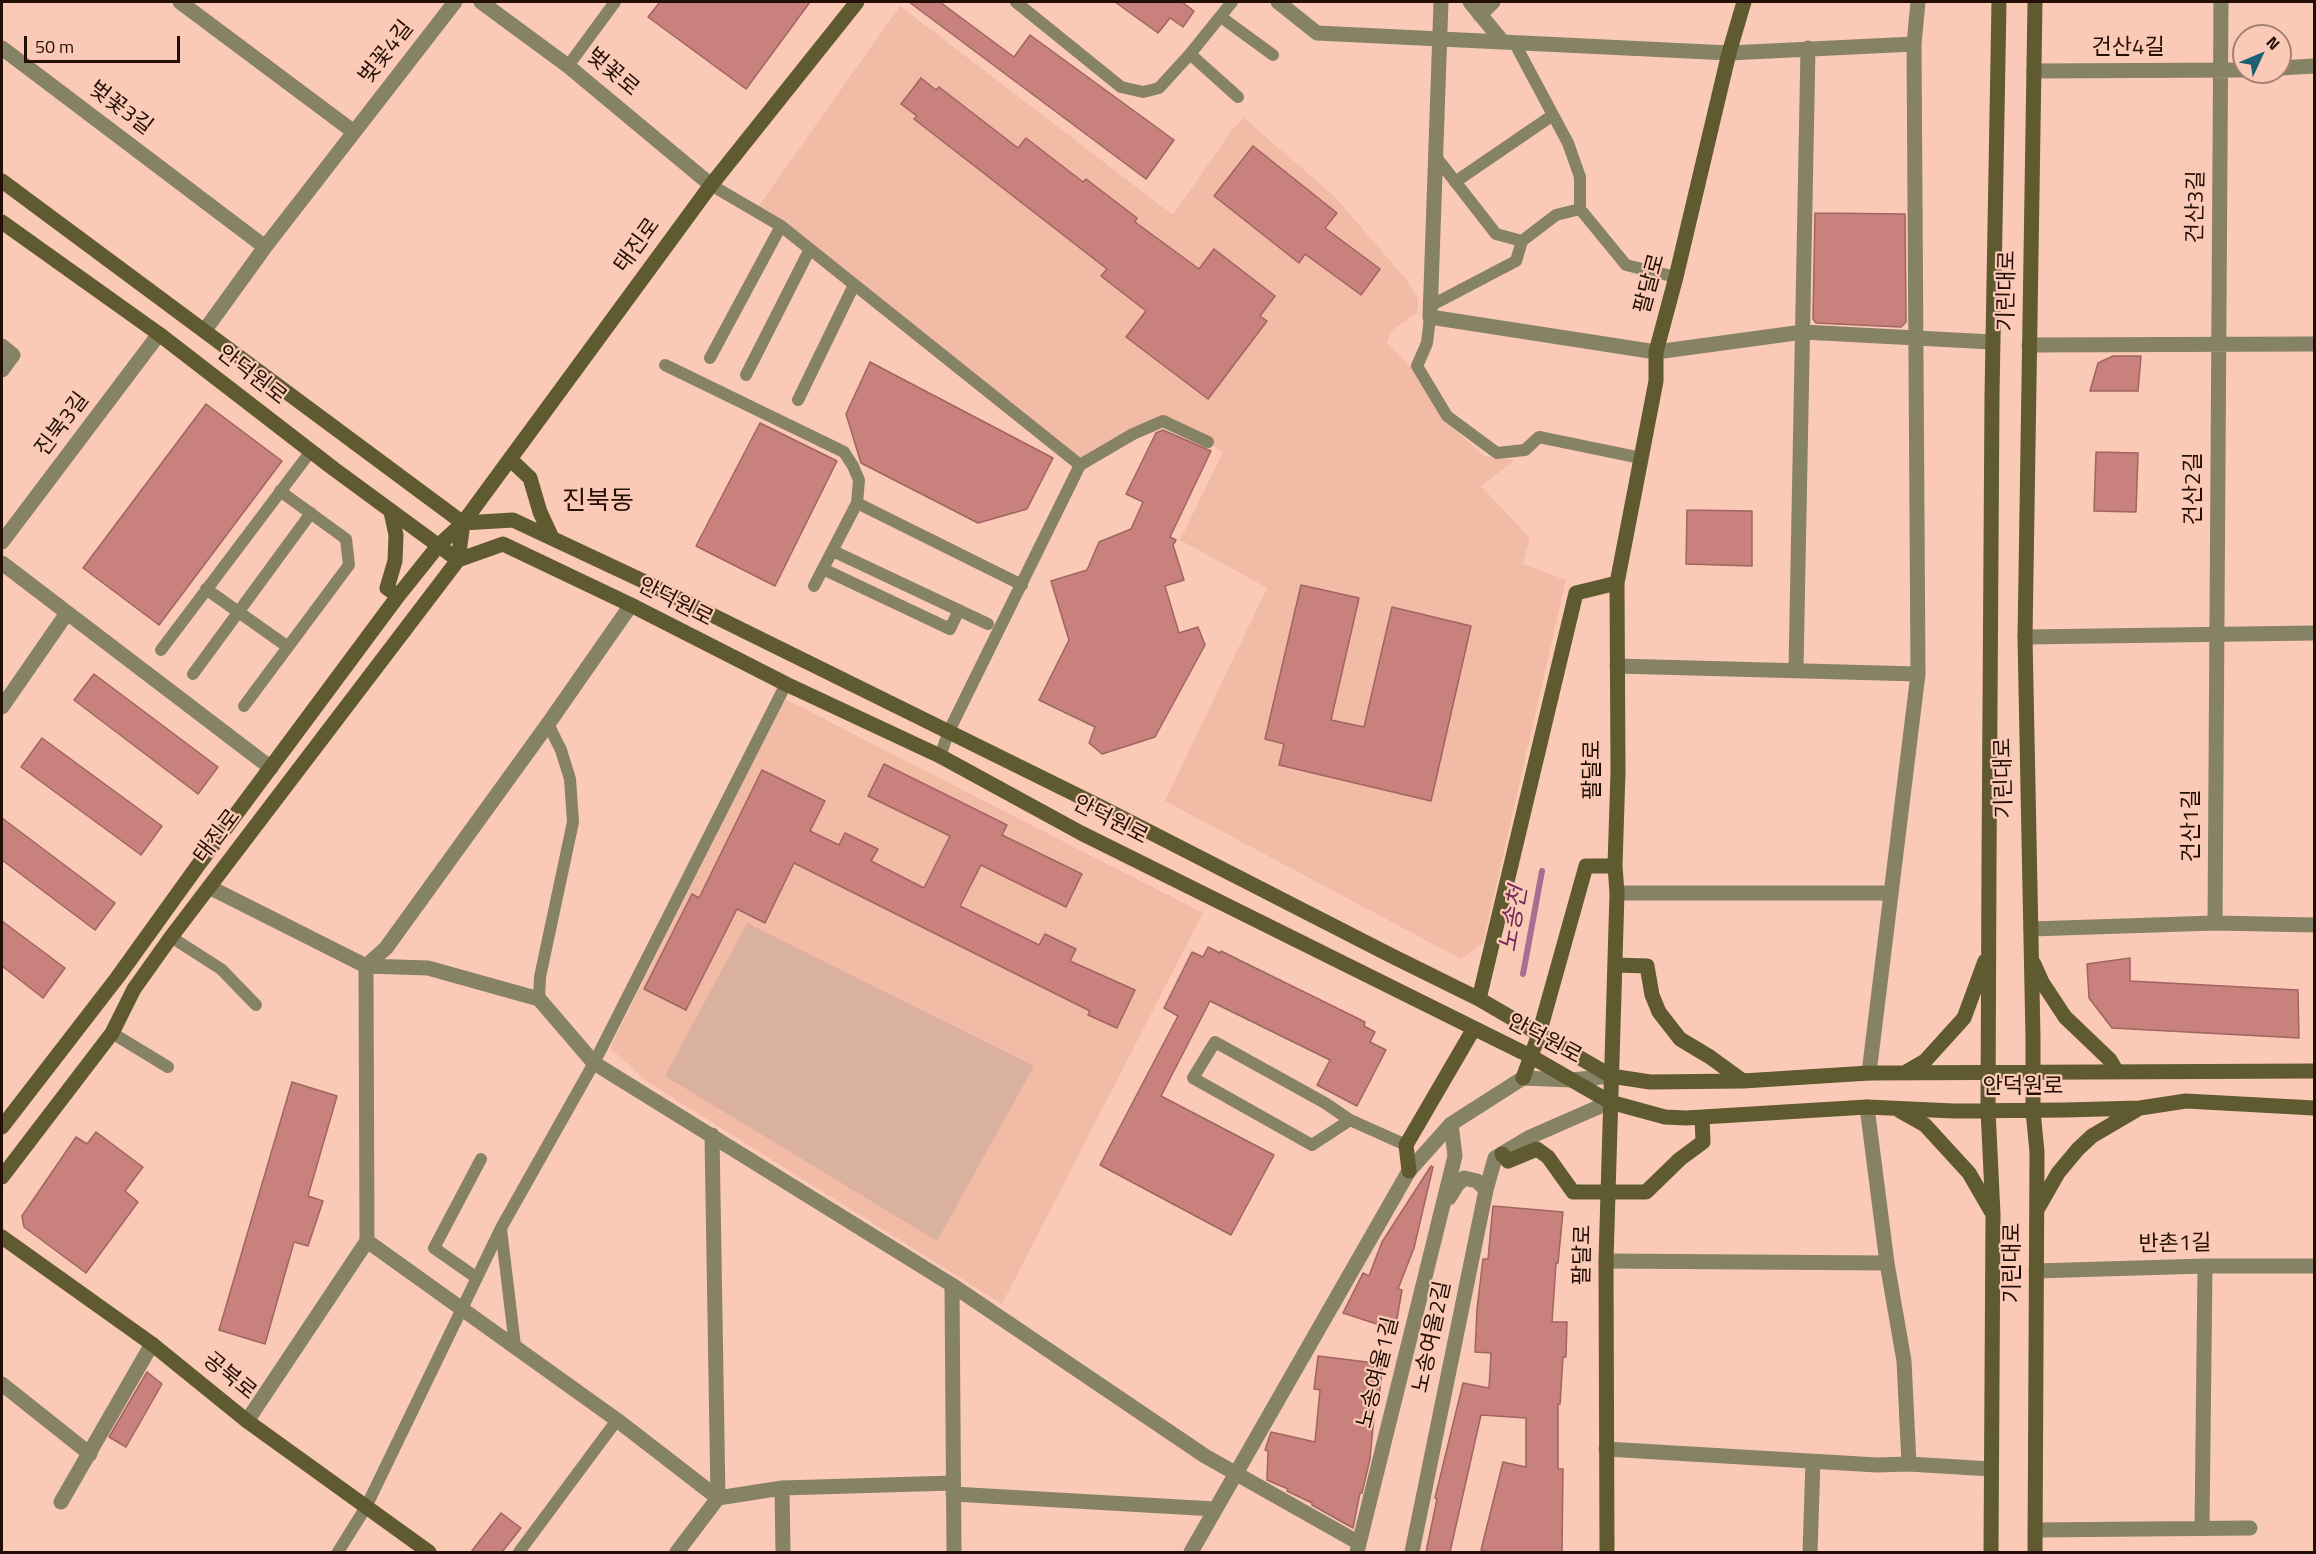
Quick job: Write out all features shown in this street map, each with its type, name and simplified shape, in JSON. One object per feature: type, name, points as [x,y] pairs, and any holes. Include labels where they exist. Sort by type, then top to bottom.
[{"type":"street","points":[[180,2],[354,132]]},
{"type":"street","name":"벚꽃4길","points":[[205,330],[455,2]]},
{"type":"street","name":"벚꽃로","points":[[481,2],[568,66],[711,185]]},
{"type":"street","name":"태진로","points":[[2,1127],[117,978],[398,596],[438,546],[463,523],[711,185],[857,2]]},
{"type":"street","points":[[1278,2],[1317,33],[1730,53],[1914,44]]},
{"type":"street","points":[[1441,2],[1430,311],[1656,352],[1803,333],[1992,342]]},
{"type":"street","points":[[1470,2],[1480,15],[1508,41]]},
{"type":"street","points":[[1480,15],[1493,2]]},
{"type":"street","name":"팔달로","points":[[1607,1552],[1606,1261],[1617,893],[1615,866],[1618,772],[1617,583],[1656,381],[1656,352],[1744,2]]},
{"type":"street","points":[[1869,1073],[1918,674],[1914,44],[1918,2]]},
{"type":"street","name":"기린대로","points":[[1991,1552],[1993,1214],[1988,1110],[1992,342],[1999,2]]},
{"type":"street","name":"기린대로","points":[[2035,2],[2025,637],[2032,1111],[2037,1152],[2035,1552]]},
{"type":"street","points":[[2221,2],[2222,71]]},
{"type":"street","name":"벚꽃3길","points":[[2,48],[266,247]]},
{"type":"street","points":[[1796,669],[1808,48]]},
{"type":"street","points":[[2292,67],[2314,66]]},
{"type":"street","name":"건산4길","points":[[2034,71],[2232,71]]},
{"type":"street","name":"건산3길","points":[[2218,343],[2222,71]]},
{"type":"street","name":"안덕원로","points":[[2,181],[463,523],[513,520],[552,538],[949,731],[1479,999],[1611,1076],[1650,1082],[1743,1081],[1869,1073],[2314,1071]]},
{"type":"street","name":"안덕원로","points":[[2,224],[159,334],[391,512],[458,560],[503,544],[631,605],[786,684],[940,756],[1082,833],[1381,981],[1473,1030],[1532,1057],[1610,1102],[1665,1117],[1702,1118],[1867,1107],[1897,1110],[2032,1111],[2140,1108],[2186,1101],[2314,1108]]},
{"type":"street","name":"진북3길","points":[[2,542],[159,334]]},
{"type":"street","name":"건산2길","points":[[2216,729],[2218,343]]},
{"type":"street","points":[[2029,345],[2314,344]]},
{"type":"street","points":[[2,346],[13,355],[2,370]]},
{"type":"street","points":[[510,459],[530,477],[540,512],[552,538]]},
{"type":"street","points":[[391,512],[396,536],[395,561],[387,588],[398,596]]},
{"type":"street","name":"태진로","points":[[2,1177],[112,1033],[134,989],[171,937],[458,560],[463,523]]},
{"type":"street","points":[[2,563],[271,768]]},
{"type":"street","points":[[1479,999],[1576,593],[1617,583]]},
{"type":"street","points":[[247,1421],[367,1241],[366,966],[386,948],[631,605]]},
{"type":"street","points":[[2,707],[67,613]]},
{"type":"street","points":[[2025,637],[2314,633]]},
{"type":"street","points":[[1617,666],[1918,674]]},
{"type":"street","name":"건산1길","points":[[2215,923],[2216,729]]},
{"type":"street","points":[[1191,1552],[1409,1171],[1451,1124],[1523,1078],[1539,1034],[1586,866],[1615,866]]},
{"type":"street","points":[[209,887],[366,966],[428,968],[539,999],[594,1063],[952,1285],[1235,1475],[1358,1548]]},
{"type":"street","points":[[1617,893],[1891,893]]},
{"type":"street","points":[[2031,929],[2215,923],[2314,925]]},
{"type":"street","points":[[1904,1073],[1925,1061],[1964,1018],[1989,953]]},
{"type":"street","points":[[2031,957],[2056,1006],[2079,1032],[2110,1060],[2117,1072]]},
{"type":"street","points":[[1615,965],[1647,966],[1659,1012],[1680,1039],[1710,1056],[1743,1081]]},
{"type":"street","points":[[1409,1171],[1406,1145],[1473,1030]]},
{"type":"street","points":[[1523,1078],[1572,1080],[1611,1076]]},
{"type":"street","points":[[1610,1102],[1530,1137],[1502,1154],[1508,1161],[1537,1149],[1548,1157],[1573,1192],[1646,1192],[1680,1159],[1703,1142],[1702,1118]]},
{"type":"street","points":[[1867,1107],[1887,1263],[1904,1361],[1909,1464]]},
{"type":"street","points":[[2037,1210],[2058,1173],[2078,1149],[2092,1136],[2140,1108]]},
{"type":"street","points":[[1897,1110],[1925,1125],[1969,1173],[1993,1214]]},
{"type":"street","name":"노송여울1길","points":[[1358,1548],[1455,1156],[1451,1124]]},
{"type":"street","points":[[677,1552],[718,1498],[712,1135]]},
{"type":"street","name":"노송여울2길","points":[[1412,1552],[1486,1190],[1495,1158],[1502,1154]]},
{"type":"street","points":[[1444,1205],[1464,1178],[1477,1181],[1486,1190]]},
{"type":"street","name":"공북로","points":[[2,1237],[152,1344],[247,1421],[429,1552]]},
{"type":"street","points":[[367,1241],[515,1346],[718,1498],[782,1488],[953,1488],[1215,1509]]},
{"type":"street","points":[[1606,1261],[1887,1263]]},
{"type":"street","points":[[2202,1527],[2205,1266]]},
{"type":"street","name":"반촌1길","points":[[2036,1271],[2205,1266],[2314,1266]]},
{"type":"street","points":[[952,1285],[954,1552]]},
{"type":"street","points":[[61,1502],[152,1344]]},
{"type":"street","points":[[2,1384],[90,1454]]},
{"type":"street","points":[[1606,1449],[1877,1465],[1909,1464],[1991,1469]]},
{"type":"street","points":[[1810,1552],[1813,1461]]},
{"type":"street","points":[[782,1488],[783,1552]]},
{"type":"street","points":[[2035,1530],[2250,1528]]},
{"type":"lane","points":[[568,66],[615,2]]},
{"type":"lane","points":[[1016,2],[1121,87],[1143,92],[1159,88],[1232,2]]},
{"type":"lane","points":[[1221,17],[1273,55]]},
{"type":"lane","points":[[1508,41],[1568,143],[1580,177],[1580,209],[1626,265],[1676,277]]},
{"type":"lane","points":[[1190,54],[1238,97]]},
{"type":"lane","points":[[1455,182],[1553,115]]},
{"type":"lane","points":[[1436,157],[1496,234],[1522,241]]},
{"type":"lane","points":[[711,185],[781,226],[1080,465]]},
{"type":"lane","points":[[1580,209],[1556,215],[1522,241],[1516,261],[1430,311],[1427,343],[1417,366],[1447,416],[1497,453],[1525,450],[1539,437],[1641,458]]},
{"type":"lane","points":[[710,358],[781,226]]},
{"type":"lane","points":[[746,375],[810,249]]},
{"type":"lane","points":[[798,400],[854,285]]},
{"type":"lane","points":[[665,365],[843,452],[853,465],[859,480],[857,503],[814,586]]},
{"type":"lane","points":[[940,756],[949,731],[1080,465],[1133,434],[1163,422],[1208,442]]},
{"type":"lane","points":[[161,650],[311,451]]},
{"type":"lane","points":[[244,706],[349,565],[346,538],[280,490]]},
{"type":"lane","points":[[857,503],[1022,585]]},
{"type":"lane","points":[[193,674],[311,513]]},
{"type":"lane","points":[[832,551],[988,624]]},
{"type":"lane","points":[[823,569],[950,629],[959,610]]},
{"type":"lane","points":[[206,589],[288,647]]},
{"type":"lane","points":[[338,1552],[366,1507],[501,1228],[594,1063],[786,684]]},
{"type":"lane","points":[[539,999],[540,977],[573,822],[570,779],[561,750],[548,724]]},
{"type":"lane","points":[[171,937],[221,969],[256,1005]]},
{"type":"lane","points":[[112,1033],[168,1067]]},
{"type":"lane","points":[[1350,1120],[1312,1145],[1193,1078],[1215,1042],[1325,1103],[1350,1120],[1406,1145]]},
{"type":"lane","points":[[477,1278],[434,1248],[481,1160]]},
{"type":"lane","points":[[501,1228],[515,1346]]},
{"type":"lane","points":[[519,1552],[616,1420]]},
{"type":"shaded area","points":[[900,6],[1173,215],[1232,130],[1244,118],[1335,197],[1405,278],[1418,298],[1417,313],[1391,331],[1387,343],[1411,367],[1441,417],[1484,456],[1515,460],[1481,486],[1530,538],[1523,564],[1566,580],[1483,943],[1461,959],[1165,801],[1267,588],[1180,540],[1223,452],[1208,442],[1163,422],[1080,465],[755,211]]},
{"type":"shaded area","points":[[785,699],[1203,913],[1002,1304],[646,1081],[610,1048]]},
{"type":"shaded area","points":[[747,923],[1034,1066],[937,1241],[665,1076]]},
{"type":"building","points":[[660,2],[810,2],[746,89],[648,17]]},
{"type":"building","points":[[909,2],[940,2],[1014,57],[1030,35],[1174,140],[1146,179]]},
{"type":"building","points":[[1115,2],[1182,2],[1194,11],[1183,27],[1170,18],[1158,33]]},
{"type":"building","points":[[921,78],[936,90],[939,87],[1018,148],[1026,138],[1083,182],[1086,179],[1137,218],[1135,222],[1199,269],[1214,249],[1275,296],[1260,316],[1267,321],[1208,399],[1126,337],[1146,311],[1101,276],[1107,269],[914,119],[917,116],[901,104]]},
{"type":"building","points":[[1253,146],[1337,213],[1325,228],[1380,269],[1361,295],[1305,254],[1299,263],[1214,196]]},
{"type":"building","points":[[1815,213],[1905,214],[1906,322],[1901,327],[1816,323],[1813,319]]},
{"type":"building","points":[[2113,356],[2141,356],[2138,391],[2090,391],[2098,363]]},
{"type":"building","points":[[870,362],[1053,458],[1027,509],[978,523],[861,463],[846,414]]},
{"type":"building","points":[[206,404],[282,461],[159,625],[83,568]]},
{"type":"building","points":[[760,423],[837,461],[775,586],[696,546]]},
{"type":"building","points":[[1163,430],[1211,451],[1170,537],[1176,540],[1173,545],[1184,580],[1165,586],[1179,633],[1198,627],[1205,645],[1155,737],[1102,754],[1089,743],[1095,727],[1039,700],[1069,640],[1051,581],[1087,570],[1099,542],[1131,529],[1143,502],[1126,494],[1156,433]]},
{"type":"building","points":[[2096,452],[2138,453],[2136,512],[2094,511]]},
{"type":"building","points":[[1687,510],[1752,511],[1752,566],[1686,564]]},
{"type":"building","points":[[1301,585],[1359,598],[1331,720],[1364,727],[1392,607],[1471,626],[1431,801],[1279,765],[1284,744],[1265,739]]},
{"type":"building","points":[[94,674],[218,767],[198,794],[74,700]]},
{"type":"building","points":[[42,738],[162,826],[141,855],[21,767]]},
{"type":"building","points":[[884,764],[1007,825],[1002,835],[1082,874],[1066,907],[981,865],[960,906],[1039,945],[1045,934],[1076,949],[1070,961],[1135,990],[1117,1028],[1088,1015],[1090,1011],[794,863],[765,923],[737,909],[686,1010],[644,989],[692,894],[699,898],[762,770],[825,801],[810,831],[839,845],[845,833],[878,849],[871,861],[924,888],[950,836],[868,796]]},
{"type":"building","points":[[2,818],[115,903],[95,930],[2,860]]},
{"type":"building","points":[[2,921],[65,968],[43,998],[2,966]]},
{"type":"building","points":[[1208,947],[1220,953],[1221,951],[1365,1022],[1364,1026],[1375,1032],[1370,1042],[1386,1050],[1357,1106],[1317,1085],[1330,1060],[1210,1001],[1161,1096],[1274,1155],[1231,1235],[1100,1165],[1178,1016],[1164,1008],[1192,952],[1203,957]]},
{"type":"building","points":[[2130,958],[2130,981],[2298,990],[2299,1038],[2112,1028],[2089,998],[2087,964]]},
{"type":"building","points":[[292,1082],[337,1096],[308,1196],[323,1201],[308,1246],[294,1242],[265,1344],[219,1330]]},
{"type":"building","points":[[96,1132],[143,1167],[125,1191],[138,1202],[86,1273],[24,1227],[22,1216],[76,1137],[87,1144]]},
{"type":"building","points":[[1431,1166],[1433,1167],[1414,1248],[1398,1289],[1402,1290],[1395,1330],[1343,1313],[1363,1273],[1369,1276],[1382,1242]]},
{"type":"building","points":[[1493,1206],[1563,1212],[1558,1263],[1556,1263],[1552,1322],[1567,1322],[1566,1357],[1563,1357],[1560,1404],[1558,1404],[1558,1469],[1563,1469],[1562,1552],[1481,1550],[1503,1462],[1526,1467],[1526,1418],[1481,1415],[1450,1552],[1426,1552],[1437,1499],[1435,1498],[1463,1383],[1489,1388],[1491,1353],[1475,1352],[1483,1259],[1488,1259]]},
{"type":"building","points":[[1318,1356],[1383,1364],[1379,1397],[1376,1396],[1370,1459],[1353,1528],[1287,1491],[1288,1489],[1267,1480],[1268,1451],[1265,1450],[1271,1432],[1315,1442],[1320,1390],[1314,1389]]},
{"type":"building","points":[[147,1372],[162,1384],[126,1447],[109,1437]]},
{"type":"building","points":[[501,1513],[521,1528],[502,1552],[471,1552]]},
{"type":"waterway","name":"노송천","points":[[1523,974],[1542,871]]},
{"type":"district","name":"진북동","points":[[598,503]]}]
